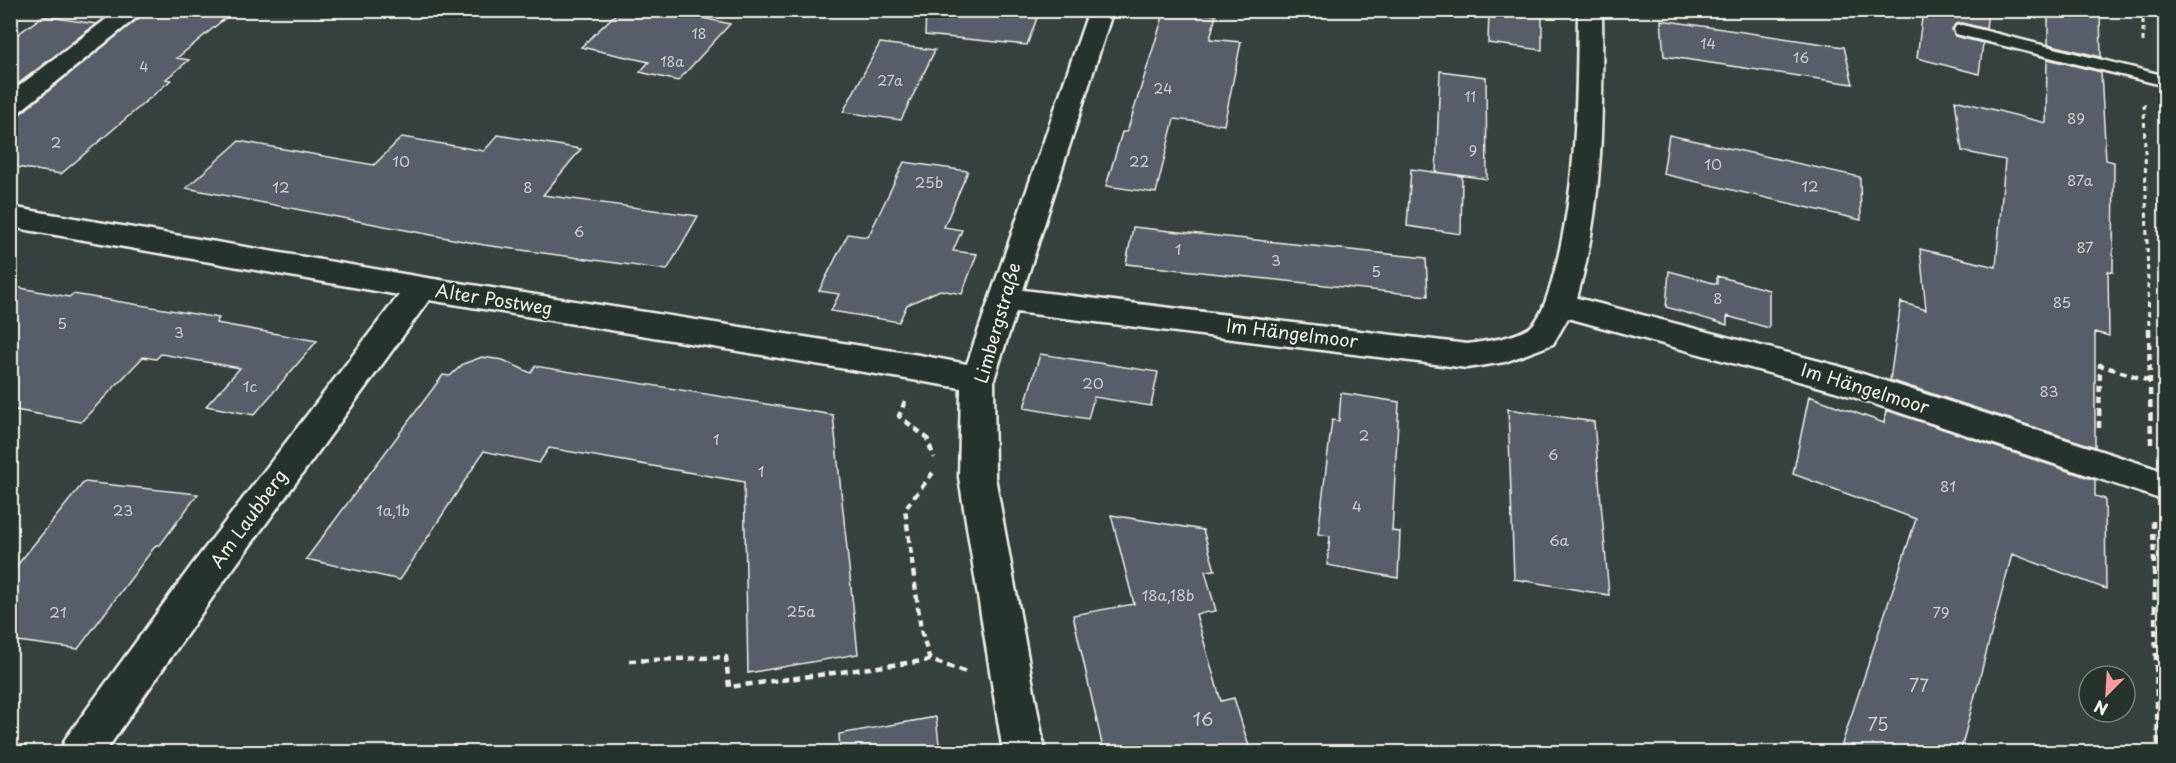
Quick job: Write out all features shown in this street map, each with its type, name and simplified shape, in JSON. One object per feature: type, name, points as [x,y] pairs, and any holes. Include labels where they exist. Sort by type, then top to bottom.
[{"type":"street","points":[[10,106],[134,10]]},
{"type":"street","name":"Limbergstraße","points":[[1024,753],[976,477],[978,379],[1101,10]]},
{"type":"street","name":"Im Hängelmoor","points":[[1003,299],[1467,356],[1505,350],[1542,336],[1560,305],[1574,257],[1583,203],[1590,119],[1590,10]]},
{"type":"street","name":"Alter Postweg","points":[[10,217],[421,288],[919,367],[978,379]]},
{"type":"street","name":"Am Laubberg","points":[[81,753],[124,689],[421,288]]},
{"type":"street","name":"Im Hängelmoor","points":[[1560,305],[1838,379],[2159,484]]},
{"type":"lane","points":[[1962,30],[2166,81]]},
{"type":"path","points":[[2143,10],[2149,381],[2159,484],[2158,753]]},
{"type":"path","points":[[2098,434],[2100,364],[2149,381]]},
{"type":"path","points":[[919,367],[899,416],[927,438],[937,468],[905,509],[921,630],[930,660]]},
{"type":"path","points":[[629,661],[726,657],[729,687],[930,660],[1013,687]]},
{"type":"building","points":[[148,10],[235,10],[177,58],[189,60],[166,79],[171,80],[61,174],[10,166],[10,116],[20,114]]},
{"type":"building","points":[[620,10],[666,10],[730,24],[678,81],[640,72],[649,62],[581,47]]},
{"type":"building","points":[[926,10],[1040,10],[1027,45],[925,35]]},
{"type":"building","points":[[1165,10],[1216,15],[1210,39],[1241,42],[1224,125],[1174,119],[1156,193],[1106,186],[1122,132],[1127,132]]},
{"type":"building","points":[[1489,10],[1542,10],[1542,50],[1488,43]]},
{"type":"building","points":[[1923,10],[1988,10],[1986,29],[1962,23],[1956,24],[1952,29],[1955,36],[1983,43],[1979,74],[1917,58]]},
{"type":"building","points":[[2048,10],[2100,10],[2101,57],[2048,44]]},
{"type":"building","points":[[43,16],[96,24],[10,90],[10,40]]},
{"type":"building","points":[[1661,20],[1844,47],[1853,84],[1664,56]]},
{"type":"building","points":[[880,43],[935,50],[901,120],[843,112]]},
{"type":"building","points":[[2047,59],[2101,72],[2106,160],[2114,162],[2113,272],[2108,271],[2109,336],[2095,332],[2095,447],[1890,380],[1901,302],[1926,310],[1920,249],[1996,267],[2005,160],[1962,151],[1955,100],[2046,123]]},
{"type":"building","points":[[1440,71],[1486,77],[1487,179],[1436,172]]},
{"type":"building","points":[[498,135],[581,149],[543,195],[698,216],[667,270],[484,245],[186,188],[239,141],[374,165],[402,137],[484,151]]},
{"type":"building","points":[[1669,135],[1860,177],[1861,220],[1663,174]]},
{"type":"building","points":[[904,162],[968,171],[944,227],[962,230],[953,251],[977,254],[962,294],[940,290],[907,305],[899,322],[831,311],[839,294],[819,291],[848,234],[868,237]]},
{"type":"building","points":[[1411,169],[1462,176],[1461,234],[1407,226]]},
{"type":"building","points":[[1133,227],[1426,258],[1428,296],[1126,264]]},
{"type":"building","points":[[1669,271],[1717,284],[1717,276],[1769,290],[1769,328],[1727,316],[1727,325],[1666,307]]},
{"type":"building","points":[[10,286],[69,297],[73,294],[219,318],[216,323],[317,341],[254,415],[206,406],[240,368],[161,354],[156,359],[143,357],[81,422],[10,409]]},
{"type":"building","points":[[1040,354],[1158,372],[1151,406],[1094,397],[1088,419],[1024,408]]},
{"type":"building","points":[[482,357],[503,360],[531,373],[535,366],[833,415],[858,654],[748,673],[744,482],[549,448],[539,463],[484,451],[400,580],[306,559],[443,375],[450,376],[463,364]]},
{"type":"building","points":[[1341,393],[1399,402],[1392,531],[1400,532],[1398,578],[1327,565],[1330,536],[1318,534],[1332,420],[1339,421]]},
{"type":"building","points":[[1809,396],[1884,423],[1886,410],[2095,480],[2095,496],[2105,499],[2106,589],[2012,554],[1960,753],[1839,753],[1916,519],[1793,474]]},
{"type":"building","points":[[1508,409],[1594,422],[1609,595],[1514,579]]},
{"type":"building","points":[[84,482],[198,494],[160,545],[156,545],[78,649],[10,640],[10,574]]},
{"type":"building","points":[[1111,515],[1203,530],[1215,570],[1205,571],[1216,611],[1196,614],[1221,701],[1234,698],[1251,753],[1104,753],[1073,615],[1134,604]]},
{"type":"building","points":[[936,717],[940,753],[840,753],[839,734]]}]
